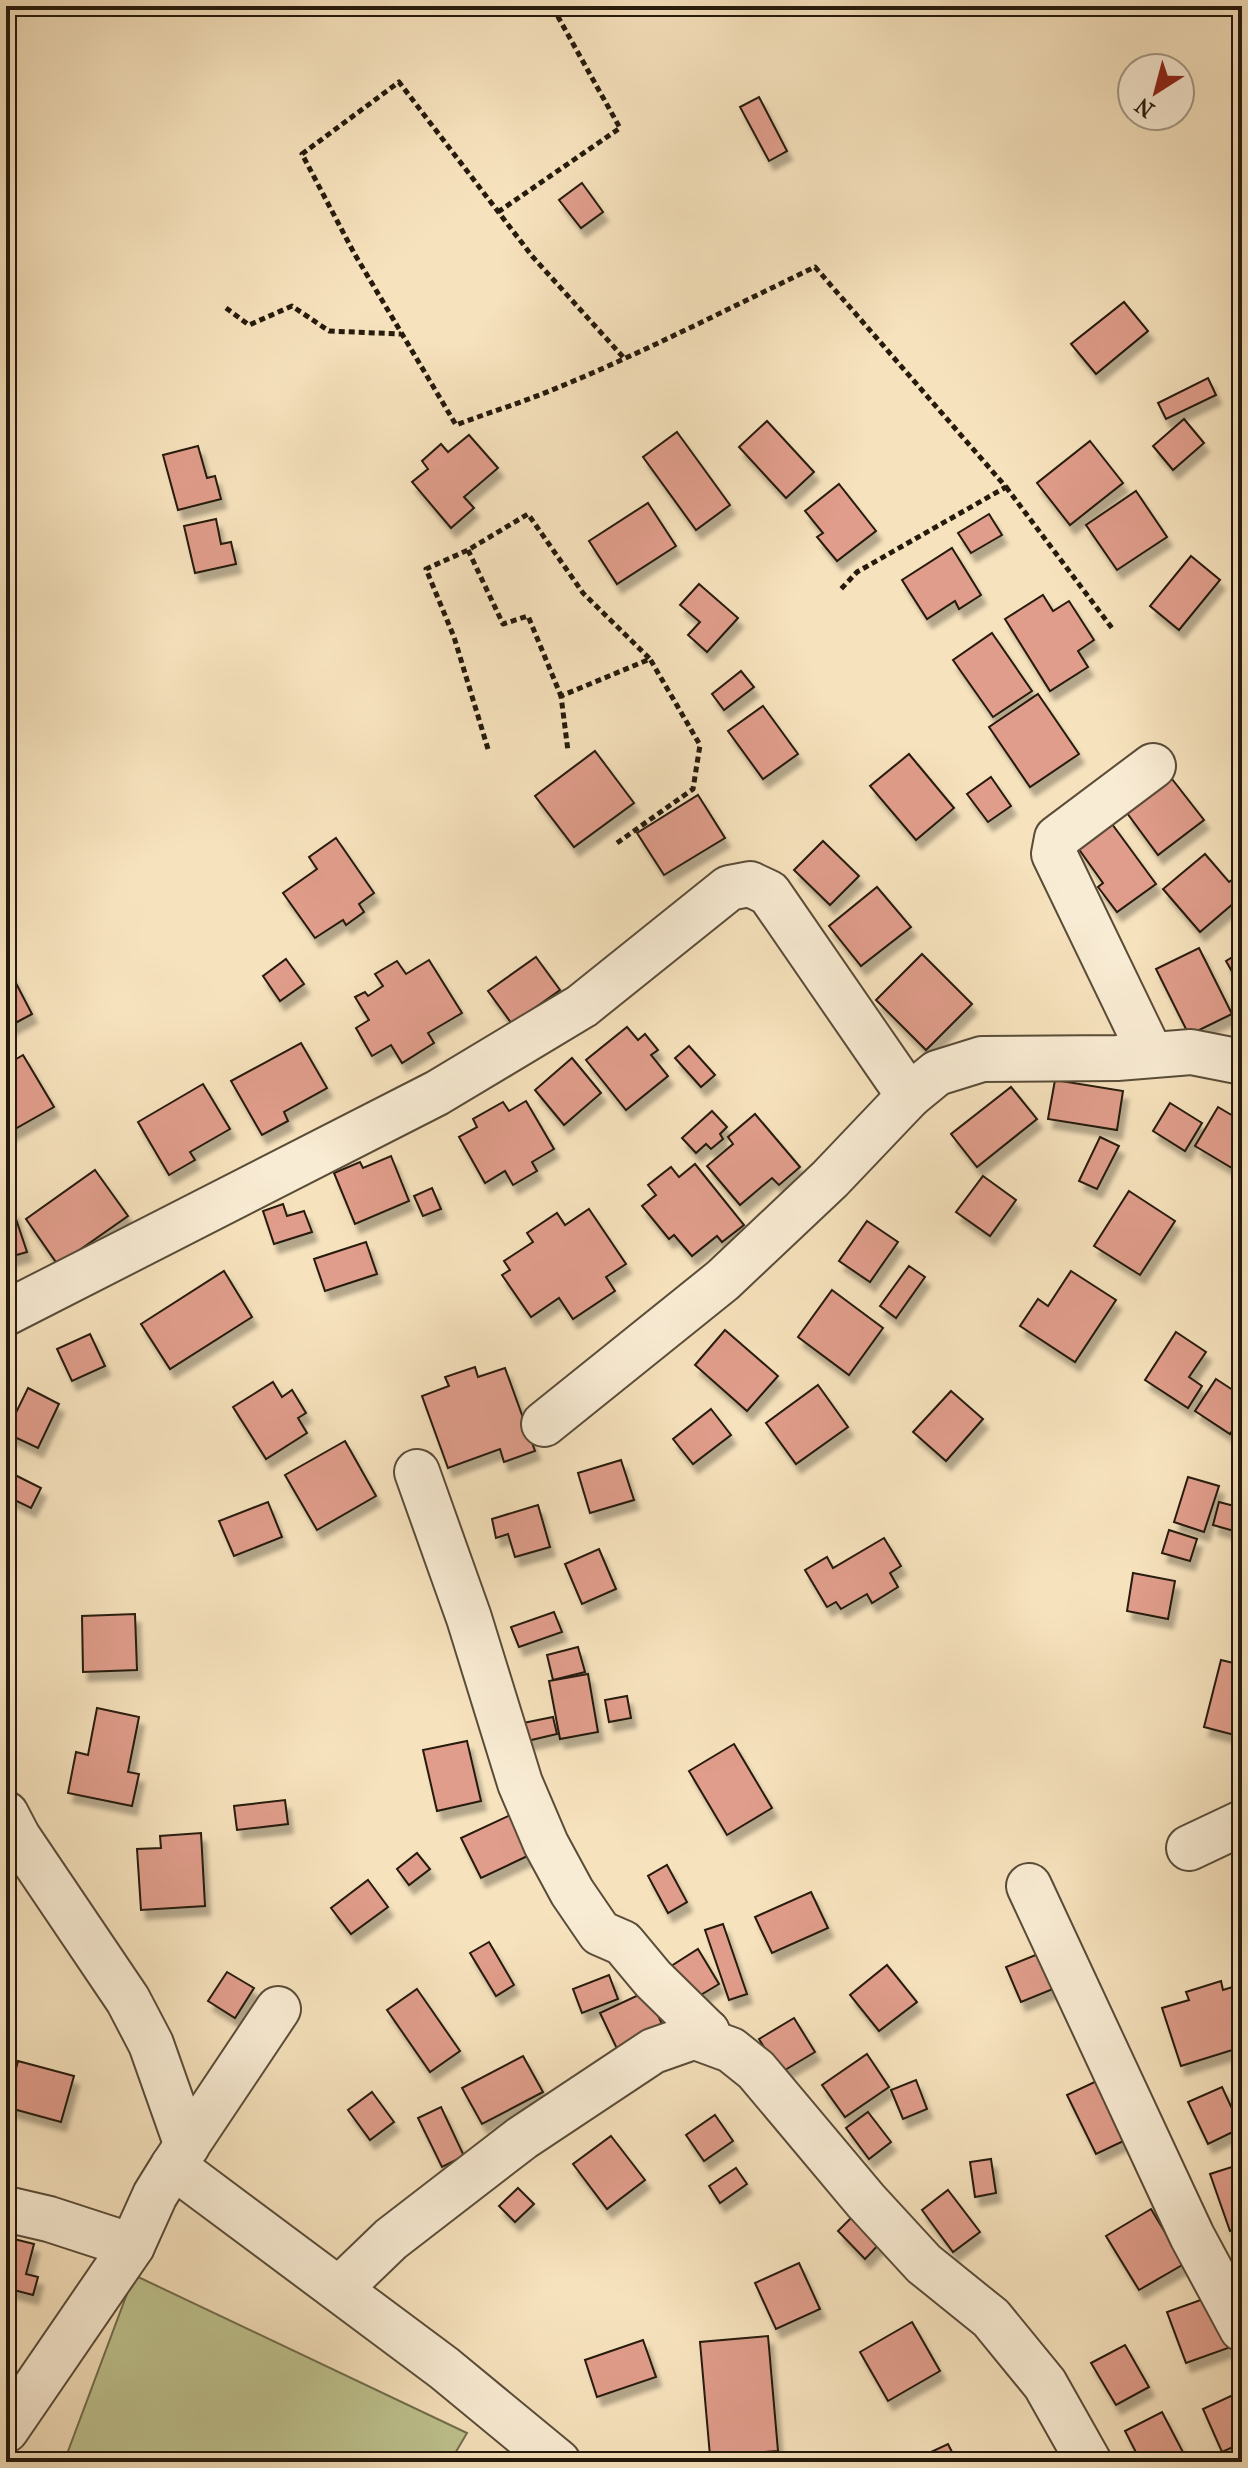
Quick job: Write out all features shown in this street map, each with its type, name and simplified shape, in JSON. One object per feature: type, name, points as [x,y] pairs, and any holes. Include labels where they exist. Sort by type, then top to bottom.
[{"type":"street","points":[[1151,1055],[1054,854],[1057,838],[1153,766]]},
{"type":"street","points":[[6,1313],[437,1093],[582,1006],[729,888],[750,884],[769,893],[909,1096]]},
{"type":"street","points":[[544,1424],[723,1280],[830,1179],[909,1096],[937,1073],[982,1059],[1191,1052],[1242,1062]]},
{"type":"street","points":[[417,1472],[469,1618],[520,1783],[546,1844],[572,1892],[600,1933],[623,1943],[653,1979],[707,2032]]},
{"type":"street","points":[[6,1814],[18,1837],[128,2000],[151,2044],[180,2156],[339,2289],[444,2368],[558,2462]]},
{"type":"street","points":[[1189,1848],[1242,1823]]},
{"type":"street","points":[[1029,1886],[1186,2222],[1242,2329]]},
{"type":"street","points":[[6,2430],[132,2246],[155,2195],[278,2009]]},
{"type":"street","points":[[339,2289],[391,2239],[522,2138],[653,2051],[707,2032]]},
{"type":"street","points":[[707,2032],[701,2039],[731,2050],[756,2070],[866,2201],[924,2264],[991,2318],[1045,2384],[1089,2462]]},
{"type":"street","points":[[6,2209],[49,2219],[132,2246]]},
{"type":"path","points":[[498,212],[620,128],[552,6]]},
{"type":"path","points":[[623,357],[532,256],[399,82],[302,154],[354,253],[456,425],[544,393],[623,357],[815,267],[1006,487],[1112,628]]},
{"type":"path","points":[[226,308],[249,325],[292,306],[329,331],[402,334]]},
{"type":"path","points":[[841,589],[857,572],[1006,487]]},
{"type":"path","points":[[488,749],[454,637],[426,569],[468,550],[528,514],[583,593],[650,659],[700,745],[693,789],[617,843]]},
{"type":"path","points":[[468,550],[503,624],[528,616],[561,696],[568,751]]},
{"type":"path","points":[[561,696],[650,659]]},
{"type":"green space","points":[[134,2275],[467,2433],[450,2462],[64,2462]]},
{"type":"building","points":[[759,97],[787,151],[769,161],[740,107]]},
{"type":"building","points":[[582,183],[603,212],[581,228],[559,200]]},
{"type":"building","points":[[1124,302],[1148,331],[1096,374],[1071,344]]},
{"type":"building","points":[[1208,378],[1216,395],[1166,419],[1158,403]]},
{"type":"building","points":[[1184,419],[1204,443],[1173,470],[1153,446]]},
{"type":"building","points":[[767,421],[814,472],[786,498],[739,447]]},
{"type":"building","points":[[677,432],[730,505],[696,530],[643,457]]},
{"type":"building","points":[[469,435],[498,468],[464,497],[474,508],[451,528],[412,482],[428,469],[422,461],[441,444],[448,452]]},
{"type":"building","points":[[1090,441],[1123,483],[1070,525],[1037,483]]},
{"type":"building","points":[[198,446],[207,478],[215,476],[221,499],[178,510],[163,455]]},
{"type":"building","points":[[839,484],[876,531],[837,561],[817,537],[823,533],[805,511]]},
{"type":"building","points":[[1136,491],[1167,537],[1117,570],[1086,525]]},
{"type":"building","points":[[648,503],[676,546],[617,584],[589,541]]},
{"type":"building","points":[[989,514],[1002,535],[971,553],[958,533]]},
{"type":"building","points":[[216,519],[221,544],[231,542],[236,564],[195,573],[184,526]]},
{"type":"building","points":[[952,548],[981,595],[959,609],[955,601],[927,619],[902,580]]},
{"type":"building","points":[[1191,556],[1220,580],[1179,630],[1150,606]]},
{"type":"building","points":[[699,584],[738,618],[707,652],[688,635],[700,622],[680,605]]},
{"type":"building","points":[[1043,595],[1053,611],[1069,601],[1094,640],[1078,651],[1088,667],[1050,691],[1005,619]]},
{"type":"building","points":[[992,633],[1032,691],[993,717],[953,660]]},
{"type":"building","points":[[741,671],[754,687],[724,710],[712,694]]},
{"type":"building","points":[[1038,694],[1079,754],[1030,787],[989,727]]},
{"type":"building","points":[[763,706],[798,754],[763,779],[728,731]]},
{"type":"building","points":[[595,751],[634,803],[574,847],[535,796]]},
{"type":"building","points":[[909,754],[954,808],[916,840],[870,786]]},
{"type":"building","points":[[991,777],[1011,806],[988,822],[967,794]]},
{"type":"building","points":[[1172,779],[1204,820],[1158,855],[1127,813]]},
{"type":"building","points":[[698,795],[725,838],[664,875],[637,833]]},
{"type":"building","points":[[1112,824],[1156,884],[1117,912],[1098,887],[1103,883],[1078,848]]},
{"type":"building","points":[[336,838],[374,893],[359,904],[364,912],[346,925],[343,920],[315,938],[283,893],[317,869],[309,857]]},
{"type":"building","points":[[823,841],[859,876],[830,905],[794,870]]},
{"type":"building","points":[[1205,854],[1229,882],[1237,876],[1242,882],[1242,896],[1200,932],[1163,889]]},
{"type":"building","points":[[877,887],[911,927],[861,966],[829,926]]},
{"type":"building","points":[[1199,948],[1232,1014],[1189,1035],[1156,969]]},
{"type":"building","points":[[1242,951],[1242,989],[1226,961]]},
{"type":"building","points":[[922,954],[972,1004],[926,1050],[876,1000]]},
{"type":"building","points":[[536,957],[560,990],[512,1024],[488,991]]},
{"type":"building","points":[[286,959],[304,984],[280,1001],[263,976]]},
{"type":"building","points":[[429,960],[462,1013],[428,1033],[434,1043],[402,1063],[391,1045],[372,1056],[356,1028],[369,1020],[355,997],[365,992],[368,996],[383,986],[375,974],[397,961],[406,974]]},
{"type":"building","points":[[6,964],[32,1014],[6,1028]]},
{"type":"building","points":[[627,1027],[638,1040],[645,1034],[658,1050],[651,1055],[668,1076],[626,1110],[586,1060]]},
{"type":"building","points":[[301,1043],[327,1088],[284,1112],[288,1121],[262,1135],[231,1081]]},
{"type":"building","points":[[689,1046],[715,1075],[701,1087],[675,1058]]},
{"type":"building","points":[[23,1055],[54,1107],[6,1134],[6,1065]]},
{"type":"building","points":[[572,1058],[601,1093],[564,1125],[535,1090]]},
{"type":"building","points":[[1055,1080],[1123,1091],[1117,1130],[1048,1119]]},
{"type":"building","points":[[203,1084],[230,1129],[190,1152],[195,1160],[169,1175],[138,1122]]},
{"type":"building","points":[[1011,1087],[1037,1119],[977,1167],[951,1134]]},
{"type":"building","points":[[526,1101],[554,1149],[532,1162],[537,1171],[513,1185],[505,1171],[485,1183],[459,1137],[477,1127],[473,1119],[503,1102],[509,1111]]},
{"type":"building","points":[[1170,1103],[1202,1123],[1185,1151],[1153,1131]]},
{"type":"building","points":[[1218,1107],[1240,1120],[1242,1117],[1242,1174],[1195,1146]]},
{"type":"building","points":[[712,1111],[727,1127],[720,1134],[723,1139],[711,1149],[706,1144],[696,1153],[682,1138]]},
{"type":"building","points":[[755,1114],[800,1167],[779,1185],[772,1178],[740,1205],[707,1166],[733,1144],[728,1137]]},
{"type":"building","points":[[1100,1137],[1119,1146],[1097,1189],[1079,1181]]},
{"type":"building","points":[[391,1156],[409,1201],[355,1224],[334,1173],[360,1162],[363,1168]]},
{"type":"building","points":[[695,1164],[744,1225],[722,1242],[717,1236],[692,1256],[674,1235],[669,1239],[642,1206],[656,1195],[648,1185],[671,1167],[679,1177]]},
{"type":"building","points":[[95,1170],[128,1216],[58,1265],[26,1219]]},
{"type":"building","points":[[983,1176],[1016,1200],[990,1236],[956,1212]]},
{"type":"building","points":[[432,1188],[441,1209],[423,1216],[414,1196]]},
{"type":"building","points":[[1129,1191],[1175,1221],[1140,1275],[1094,1246]]},
{"type":"building","points":[[283,1204],[287,1216],[304,1211],[312,1232],[274,1244],[263,1211]]},
{"type":"building","points":[[589,1209],[626,1264],[606,1277],[615,1291],[573,1319],[559,1298],[531,1317],[502,1275],[510,1270],[504,1261],[533,1242],[527,1233],[557,1213],[565,1225]]},
{"type":"building","points":[[13,1210],[27,1252],[6,1258],[6,1212]]},
{"type":"building","points":[[867,1221],[898,1242],[870,1282],[839,1261]]},
{"type":"building","points":[[366,1242],[377,1274],[325,1291],[314,1259]]},
{"type":"building","points":[[909,1266],[925,1277],[896,1318],[880,1306]]},
{"type":"building","points":[[224,1271],[252,1317],[170,1369],[141,1324]]},
{"type":"building","points":[[1071,1271],[1116,1300],[1075,1362],[1020,1326],[1038,1299],[1048,1306]]},
{"type":"building","points":[[832,1290],[883,1328],[849,1375],[798,1337]]},
{"type":"building","points":[[725,1330],[778,1376],[747,1411],[695,1365]]},
{"type":"building","points":[[1176,1332],[1206,1352],[1189,1377],[1202,1386],[1188,1408],[1145,1380]]},
{"type":"building","points":[[90,1334],[105,1366],[72,1381],[57,1349]]},
{"type":"building","points":[[475,1367],[478,1377],[505,1368],[535,1451],[504,1462],[500,1449],[448,1468],[422,1396],[449,1386],[445,1377]]},
{"type":"building","points":[[1216,1379],[1242,1396],[1242,1416],[1230,1434],[1195,1411]]},
{"type":"building","points":[[273,1382],[282,1397],[292,1390],[306,1413],[298,1418],[307,1433],[266,1459],[233,1407]]},
{"type":"building","points":[[818,1385],[848,1427],[796,1464],[766,1423]]},
{"type":"building","points":[[28,1388],[59,1404],[38,1448],[6,1433]]},
{"type":"building","points":[[951,1391],[983,1419],[946,1461],[913,1432]]},
{"type":"building","points":[[711,1409],[731,1435],[693,1464],[673,1439]]},
{"type":"building","points":[[345,1441],[376,1496],[317,1530],[285,1475]]},
{"type":"building","points":[[621,1460],[634,1500],[590,1513],[578,1473]]},
{"type":"building","points":[[7,1471],[41,1488],[31,1508],[6,1496]]},
{"type":"building","points":[[1188,1477],[1219,1486],[1204,1532],[1174,1522]]},
{"type":"building","points":[[268,1502],[282,1537],[234,1556],[219,1521]]},
{"type":"building","points":[[1219,1502],[1242,1508],[1241,1533],[1213,1525]]},
{"type":"building","points":[[538,1505],[550,1547],[515,1557],[508,1534],[496,1538],[492,1519]]},
{"type":"building","points":[[1169,1530],[1197,1539],[1190,1561],[1162,1553]]},
{"type":"building","points":[[884,1538],[901,1566],[890,1573],[898,1587],[872,1603],[867,1594],[841,1609],[836,1602],[827,1607],[805,1570],[827,1557],[833,1568]]},
{"type":"building","points":[[599,1549],[616,1589],[582,1604],[565,1564]]},
{"type":"building","points":[[1133,1573],[1175,1581],[1168,1619],[1127,1611]]},
{"type":"building","points":[[554,1612],[562,1632],[519,1647],[511,1627]]},
{"type":"building","points":[[135,1614],[137,1670],[83,1672],[82,1616]]},
{"type":"building","points":[[578,1647],[585,1672],[553,1680],[547,1655]]},
{"type":"building","points":[[1221,1660],[1242,1665],[1242,1737],[1204,1727]]},
{"type":"building","points":[[588,1674],[598,1732],[560,1739],[549,1681]]},
{"type":"building","points":[[627,1696],[631,1718],[609,1722],[605,1700]]},
{"type":"building","points":[[97,1708],[139,1717],[128,1772],[139,1774],[132,1806],[68,1793],[76,1752],[88,1755]]},
{"type":"building","points":[[553,1717],[557,1734],[527,1741],[523,1723]]},
{"type":"building","points":[[467,1741],[481,1801],[437,1811],[423,1750]]},
{"type":"building","points":[[734,1744],[772,1808],[727,1835],[689,1771]]},
{"type":"building","points":[[285,1800],[288,1824],[237,1830],[234,1806]]},
{"type":"building","points":[[519,1811],[538,1851],[481,1878],[461,1838]]},
{"type":"building","points":[[201,1833],[205,1906],[141,1910],[137,1849],[161,1848],[160,1836]]},
{"type":"building","points":[[417,1853],[430,1869],[409,1885],[397,1869]]},
{"type":"building","points":[[667,1865],[687,1902],[668,1913],[648,1876]]},
{"type":"building","points":[[368,1880],[388,1907],[351,1934],[331,1908]]},
{"type":"building","points":[[811,1892],[828,1928],[772,1953],[755,1917]]},
{"type":"building","points":[[723,1924],[747,1994],[729,2000],[705,1930]]},
{"type":"building","points":[[489,1942],[514,1985],[496,1996],[470,1953]]},
{"type":"building","points":[[698,1949],[719,1984],[689,2002],[668,1968]]},
{"type":"building","points":[[1038,1954],[1053,1989],[1021,2002],[1006,1967]]},
{"type":"building","points":[[887,1965],[917,2002],[879,2031],[850,1995]]},
{"type":"building","points":[[227,1972],[254,1988],[235,2018],[208,2001]]},
{"type":"building","points":[[609,1975],[618,1999],[582,2013],[573,1989]]},
{"type":"building","points":[[1221,1981],[1223,1990],[1242,1984],[1242,2047],[1181,2066],[1162,2008],[1189,2000],[1186,1992]]},
{"type":"building","points":[[417,1989],[460,2051],[430,2072],[387,2010]]},
{"type":"building","points":[[647,1991],[666,2033],[620,2055],[600,2013]]},
{"type":"building","points":[[794,2018],[815,2052],[780,2073],[759,2039]]},
{"type":"building","points":[[867,2054],[889,2087],[845,2117],[822,2085]]},
{"type":"building","points":[[523,2056],[543,2092],[482,2124],[462,2088]]},
{"type":"building","points":[[18,2061],[74,2076],[61,2122],[6,2107]]},
{"type":"building","points":[[1103,2078],[1132,2137],[1096,2154],[1067,2095]]},
{"type":"building","points":[[916,2080],[927,2109],[903,2119],[891,2090]]},
{"type":"building","points":[[1222,2087],[1241,2128],[1208,2144],[1188,2102]]},
{"type":"building","points":[[372,2092],[394,2122],[370,2140],[348,2110]]},
{"type":"building","points":[[441,2107],[464,2156],[442,2167],[418,2118]]},
{"type":"building","points":[[868,2112],[891,2142],[869,2159],[846,2128]]},
{"type":"building","points":[[715,2115],[733,2141],[704,2161],[686,2135]]},
{"type":"building","points":[[611,2136],[645,2180],[607,2209],[573,2164]]},
{"type":"building","points":[[991,2159],[996,2193],[975,2197],[970,2162]]},
{"type":"building","points":[[1241,2164],[1242,2226],[1230,2231],[1210,2174]]},
{"type":"building","points":[[736,2168],[747,2184],[720,2203],[709,2186]]},
{"type":"building","points":[[518,2188],[534,2204],[515,2222],[499,2206]]},
{"type":"building","points":[[948,2190],[980,2232],[953,2252],[922,2210]]},
{"type":"building","points":[[1151,2209],[1184,2264],[1139,2290],[1106,2236]]},
{"type":"building","points":[[856,2213],[883,2240],[865,2259],[838,2231]]},
{"type":"building","points":[[6,2237],[34,2244],[26,2274],[38,2277],[33,2295],[6,2288]]},
{"type":"building","points":[[799,2263],[820,2309],[776,2329],[755,2283]]},
{"type":"building","points":[[1209,2297],[1228,2348],[1186,2363],[1167,2312]]},
{"type":"building","points":[[912,2322],[940,2371],[888,2401],[860,2352]]},
{"type":"building","points":[[768,2336],[778,2451],[710,2456],[700,2342]]},
{"type":"building","points":[[643,2340],[656,2377],[597,2397],[585,2360]]},
{"type":"building","points":[[1125,2345],[1149,2387],[1116,2405],[1091,2363]]},
{"type":"building","points":[[1235,2394],[1242,2410],[1242,2443],[1222,2452],[1203,2409]]},
{"type":"building","points":[[1162,2412],[1186,2458],[1178,2462],[1141,2462],[1125,2431]]},
{"type":"building","points":[[948,2444],[957,2462],[918,2462],[916,2459]]}]
